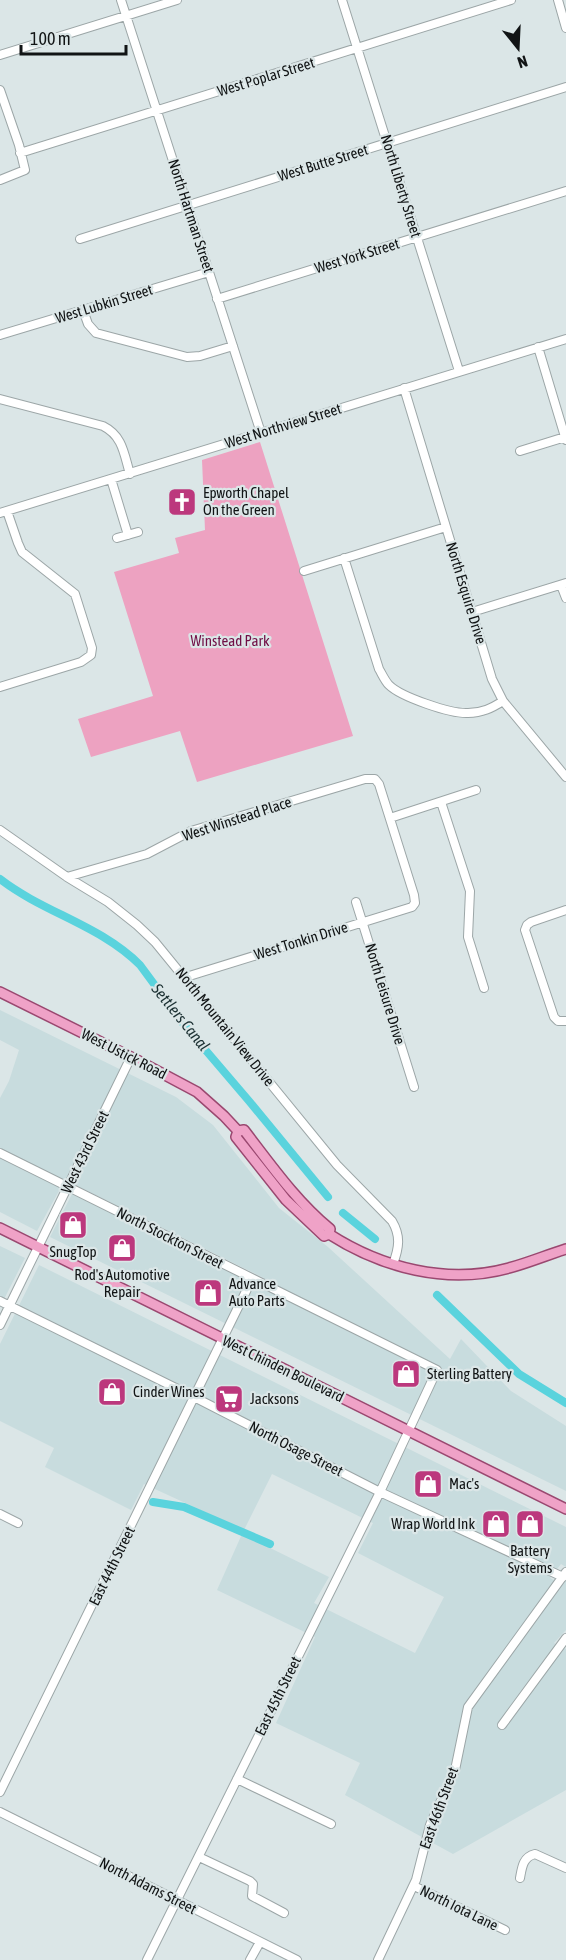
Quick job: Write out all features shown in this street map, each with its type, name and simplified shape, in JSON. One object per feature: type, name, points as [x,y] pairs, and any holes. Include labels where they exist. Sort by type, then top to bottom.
[{"type":"main road","name":"West Ustick Road","points":[[0,992],[197,1092],[238,1131],[244,1130],[294,1193],[315,1216],[330,1228],[329,1234],[347,1245],[406,1269],[436,1275],[466,1275],[510,1268],[566,1249]]},
{"type":"main road","name":"West Chinden Boulevard","points":[[0,1228],[566,1509]]},
{"type":"street","name":"North Hartman Street","points":[[120,0],[261,433]]},
{"type":"street","points":[[0,55],[177,0]]},
{"type":"street","name":"North Liberty Street","points":[[342,0],[459,372]]},
{"type":"street","name":"West Poplar Street","points":[[20,153],[511,0]]},
{"type":"street","points":[[558,0],[566,28]]},
{"type":"street","name":"West Butte Street","points":[[80,239],[566,87]]},
{"type":"street","points":[[0,90],[25,170],[0,180]]},
{"type":"street","name":"West York Street","points":[[217,299],[566,191]]},
{"type":"street","name":"West Lubkin Street","points":[[0,335],[209,272]]},
{"type":"street","points":[[83,310],[88,324],[96,333],[186,357],[200,357],[233,346]]},
{"type":"street","name":"West Northview Street","points":[[4,512],[566,339]]},
{"type":"street","points":[[520,451],[566,439],[538,347]]},
{"type":"street","name":"North Esquire Drive","points":[[404,388],[492,679],[503,701],[566,777]]},
{"type":"street","points":[[0,399],[104,426],[114,432],[121,442],[130,474]]},
{"type":"street","points":[[111,479],[128,535]]},
{"type":"street","points":[[0,687],[81,662],[91,655],[92,648],[75,594],[22,552],[4,512]]},
{"type":"street","points":[[304,571],[446,526]]},
{"type":"street","points":[[117,538],[138,532]]},
{"type":"street","points":[[344,558],[379,669],[389,685],[401,693],[458,713],[489,710],[503,701]]},
{"type":"street","points":[[472,612],[564,584],[566,598]]},
{"type":"street","name":"West Winstead Place","points":[[67,877],[147,854],[191,831],[365,779],[375,779],[379,784],[390,818]]},
{"type":"street","points":[[390,818],[476,790]]},
{"type":"street","points":[[441,802],[470,891],[468,937],[484,988]]},
{"type":"street","name":"West Tonkin Drive","points":[[186,977],[409,909],[415,903],[414,895],[390,818]]},
{"type":"street","name":"North Mountain View Drive","points":[[0,830],[67,877],[108,902],[155,942],[186,977],[337,1165],[393,1221],[398,1230],[399,1241],[393,1264]]},
{"type":"street","name":"North Leisure Drive","points":[[356,902],[414,1087]]},
{"type":"street","points":[[562,1021],[554,1017],[525,930],[526,925],[531,922],[566,910]]},
{"type":"street","name":"West 43rd Street","points":[[0,1325],[131,1057]]},
{"type":"street","name":"North Stockton Street","points":[[0,1153],[437,1370]]},
{"type":"street","name":"East 44th Street","points":[[0,1792],[252,1279]]},
{"type":"street","name":"North Osage Street","points":[[0,1301],[380,1492],[564,1575]]},
{"type":"street","name":"East 45th Street","points":[[149,1959],[176,1900],[200,1857],[380,1492],[437,1370]]},
{"type":"street","points":[[0,1514],[18,1522]]},
{"type":"street","name":"East 46th Street","points":[[378,1960],[414,1886],[430,1825],[455,1770],[468,1707],[564,1575]]},
{"type":"street","points":[[502,1725],[565,1641]]},
{"type":"street","points":[[237,1779],[330,1824]]},
{"type":"street","name":"North Adams Street","points":[[0,1812],[297,1960]]},
{"type":"street","points":[[520,1878],[526,1859],[535,1854],[566,1868]]},
{"type":"street","points":[[200,1857],[249,1881],[253,1884],[252,1896],[284,1913]]},
{"type":"street","name":"North Iota Lane","points":[[414,1886],[505,1930]]},
{"type":"street","points":[[250,1960],[260,1942]]},
{"type":"shaded area","points":[[0,1010],[176,1097],[213,1125],[279,1208],[328,1247],[450,1359],[461,1339],[511,1391],[566,1426],[566,1491],[50,1237],[72,1194],[260,1285],[264,1278],[65,1180],[37,1231],[0,1212],[0,1098],[9,1081],[19,1050],[0,1040]]},
{"type":"shaded area","points":[[0,1246],[25,1258],[0,1307]]},
{"type":"shaded area","points":[[39,1265],[566,1527],[566,1567],[561,1564],[550,1578],[561,1584],[566,1577],[566,1630],[554,1643],[566,1649],[566,1790],[453,1854],[345,1795],[360,1763],[276,1723],[315,1637],[217,1590],[242,1534],[329,1577],[314,1603],[415,1653],[444,1597],[358,1553],[373,1523],[272,1474],[244,1530],[144,1484],[131,1510],[45,1467],[54,1448],[0,1421],[0,1344]]},
{"type":"green space","name":"Winstead Park","points":[[260,442],[353,736],[197,782],[180,731],[91,757],[78,719],[153,696],[114,572],[179,553],[175,538],[205,530],[202,460]]},
{"type":"waterway","name":"Settlers Canal","points":[[0,879],[17,891],[107,939],[140,965],[185,1026],[328,1197]]},
{"type":"waterway","name":"Settlers Canal","points":[[343,1213],[375,1239]]},
{"type":"waterway","name":"Settlers Canal","points":[[437,1295],[519,1374],[566,1403]]},
{"type":"waterway","points":[[153,1502],[184,1507],[270,1544]]},
{"type":"place","name":"Epworth Chapel On the Green","points":[[182,502]]},
{"type":"place","name":"SnugTop","points":[[73,1225]]},
{"type":"place","name":"Rod's Automotive Repair","points":[[122,1248]]},
{"type":"place","name":"Advance Auto Parts","points":[[208,1293]]},
{"type":"place","name":"Sterling Battery","points":[[406,1374]]},
{"type":"place","name":"Cinder Wines","points":[[112,1392]]},
{"type":"place","name":"Jacksons","points":[[229,1399]]},
{"type":"place","name":"Mac's","points":[[428,1484]]},
{"type":"place","name":"Wrap World Ink","points":[[496,1524]]},
{"type":"place","name":"Battery Systems","points":[[530,1524]]}]
